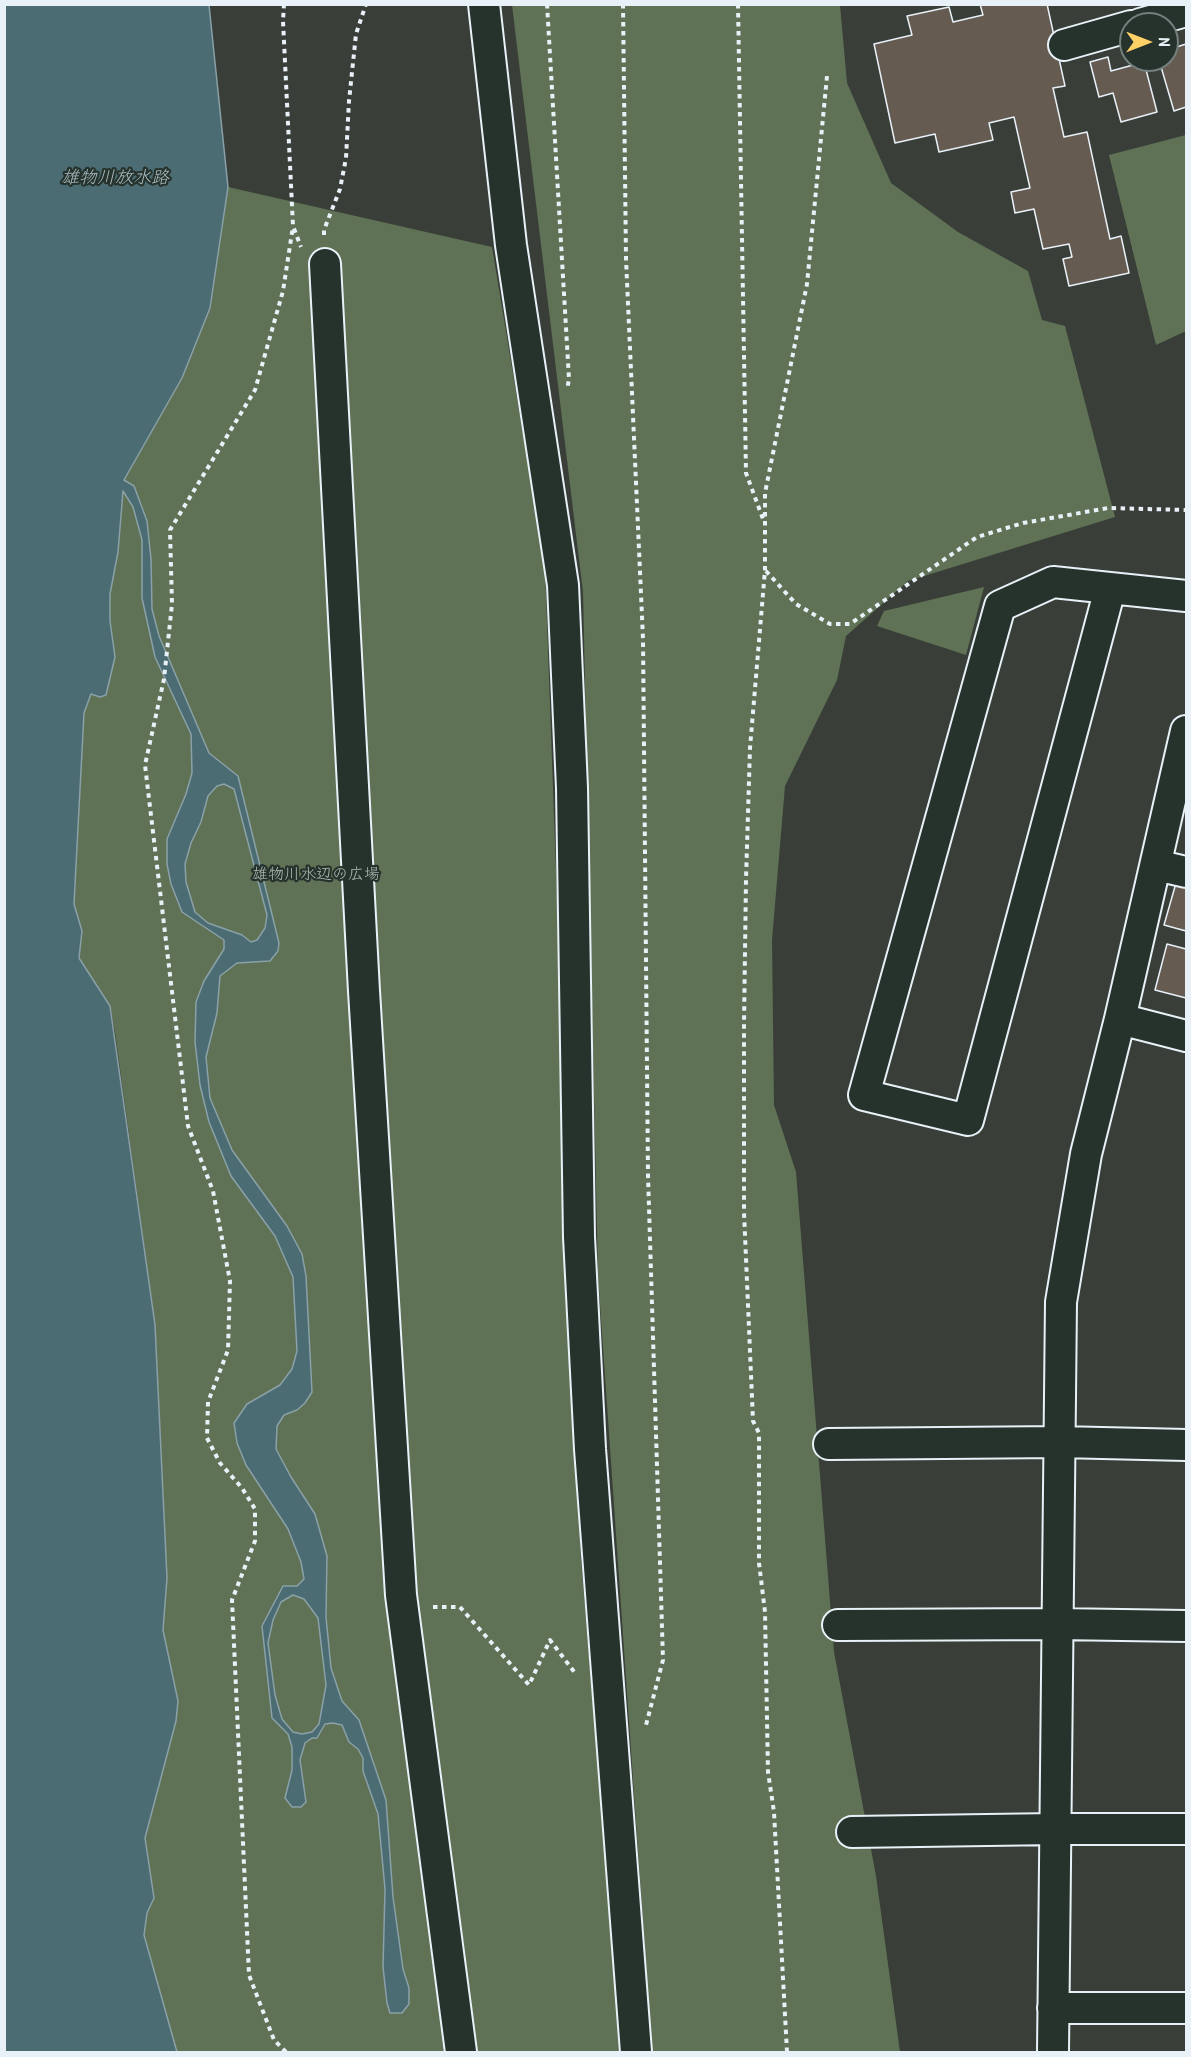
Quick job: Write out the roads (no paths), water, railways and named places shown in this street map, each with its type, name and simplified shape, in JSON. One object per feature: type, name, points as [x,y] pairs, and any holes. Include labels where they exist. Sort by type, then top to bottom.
[{"type":"street","points":[[484,4],[512,245],[563,585],[572,788],[579,1237],[590,1449],[636,2052]]},
{"type":"street","points":[[1064,45],[1119,29]]},
{"type":"street","points":[[315,260],[403,1606],[461,2052]]},
{"type":"street","points":[[1110,589],[968,1120],[864,1095],[1000,606],[1053,582],[1186,596]]},
{"type":"street","points":[[1053,2052],[1061,1302],[1086,1154],[1120,1019],[1186,731]]},
{"type":"street","points":[[1156,865],[1186,872]]},
{"type":"street","points":[[1120,1019],[1186,1036]]},
{"type":"street","points":[[829,1444],[1060,1442],[1186,1444]]},
{"type":"street","points":[[838,1625],[1186,1626]]},
{"type":"street","points":[[852,1832],[1055,1828],[1186,1829]]},
{"type":"street","points":[[1053,2008],[1186,2008]]},
{"type":"water","name":"雄物川放水路","points":[[5,4],[209,5],[228,187],[210,308],[182,378],[124,480],[134,486],[147,521],[151,559],[152,609],[159,636],[209,753],[238,776],[279,943],[278,951],[270,961],[237,963],[220,976],[217,1013],[206,1057],[210,1098],[232,1150],[287,1226],[302,1254],[306,1276],[312,1392],[297,1410],[284,1415],[277,1426],[276,1449],[315,1514],[327,1556],[326,1617],[331,1668],[342,1701],[359,1720],[386,1800],[393,1897],[403,1969],[409,1988],[409,2004],[402,2013],[390,2013],[387,2003],[383,1967],[385,1889],[378,1814],[363,1771],[363,1758],[358,1749],[349,1742],[342,1725],[325,1724],[317,1738],[312,1738],[305,1743],[300,1760],[306,1802],[301,1807],[292,1807],[285,1798],[292,1770],[292,1747],[288,1734],[272,1718],[262,1626],[283,1586],[297,1586],[304,1579],[301,1562],[288,1529],[246,1465],[237,1443],[234,1423],[247,1404],[280,1385],[292,1369],[297,1351],[293,1277],[275,1236],[231,1176],[209,1122],[200,1085],[195,1042],[196,1002],[204,981],[224,949],[224,940],[182,912],[171,884],[167,864],[167,839],[186,794],[192,773],[191,734],[155,657],[142,598],[142,540],[133,507],[123,491],[118,552],[110,594],[110,621],[115,657],[106,695],[100,697],[91,694],[84,713],[74,904],[82,931],[79,958],[110,1006],[155,1325],[167,1578],[163,1630],[178,1701],[176,1721],[145,1838],[154,1898],[147,1913],[144,1935],[177,2052],[5,2052]],"holes":[[[224,784],[234,789],[267,915],[265,928],[257,940],[251,942],[242,935],[208,923],[195,912],[186,882],[185,864],[208,796],[217,786]],[[293,1595],[304,1599],[318,1618],[326,1685],[319,1724],[312,1732],[302,1734],[293,1732],[282,1719],[275,1695],[268,1643],[273,1620],[281,1602]]]},
{"type":"park label","name":"雄物川水辺の広場","points":[[316,875]]}]
